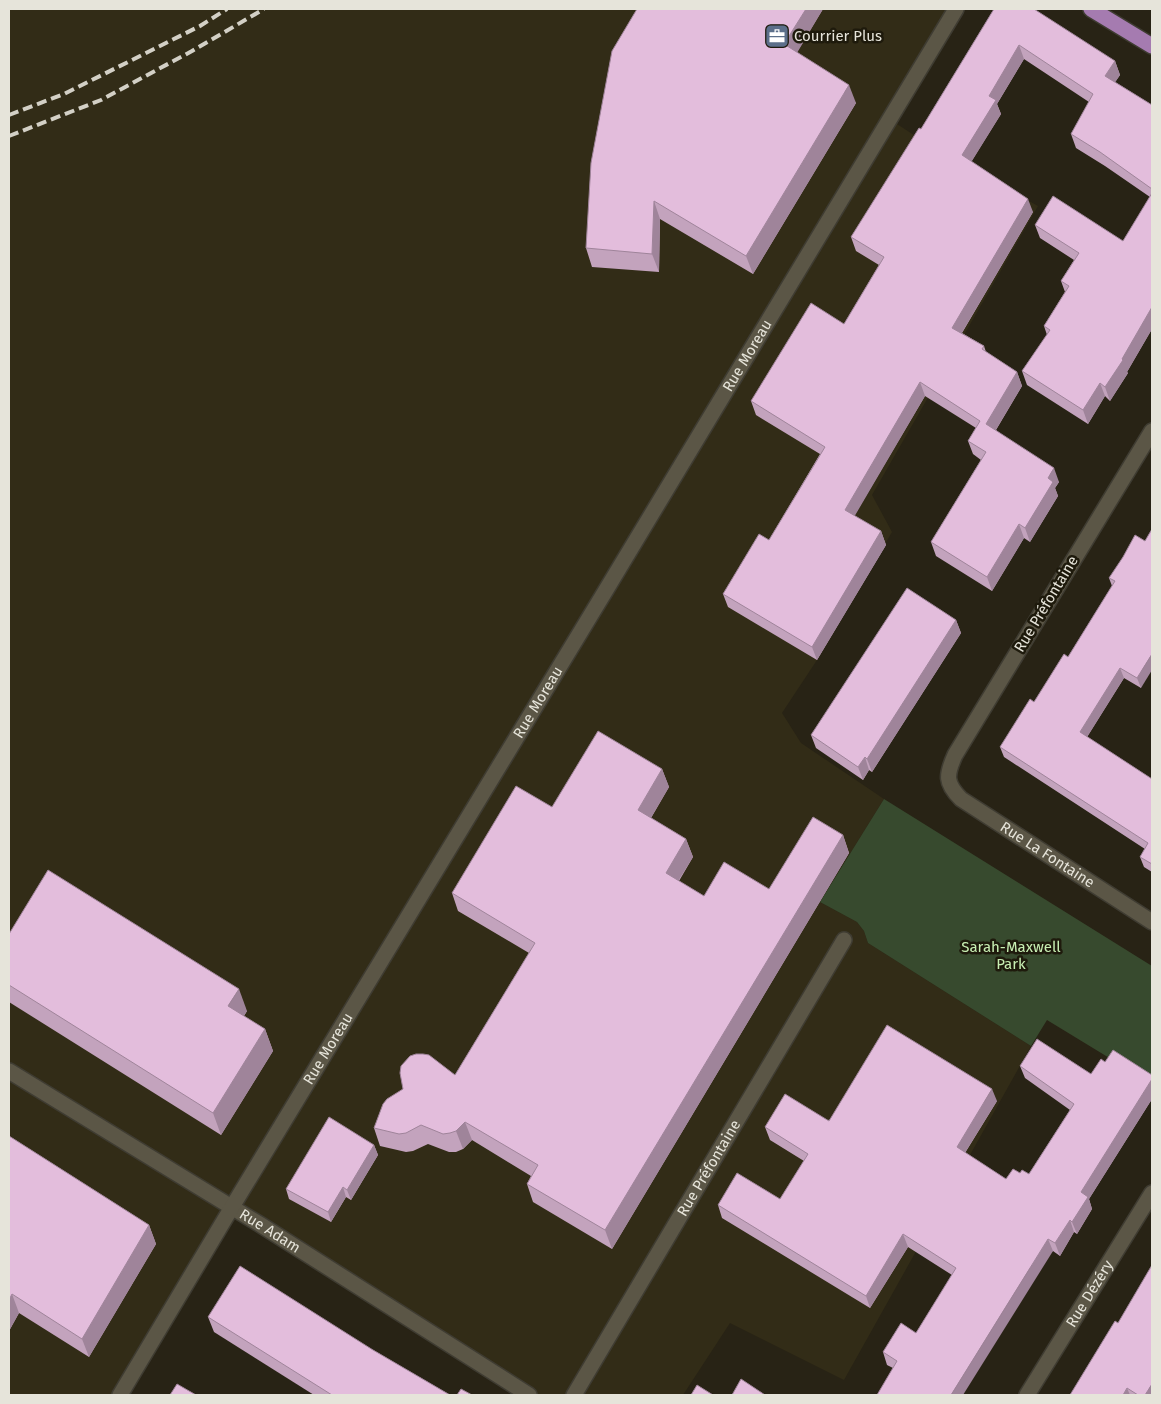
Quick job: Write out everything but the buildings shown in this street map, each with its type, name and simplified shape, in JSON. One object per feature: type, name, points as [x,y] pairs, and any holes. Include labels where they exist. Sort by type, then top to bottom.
[{"type":"main road","points":[[1091,9],[1152,46]]},
{"type":"street","name":"Rue Moreau","points":[[120,1395],[956,9]]},
{"type":"street","name":"Rue Préfontaine","points":[[949,781],[949,768],[955,755],[1152,430]]},
{"type":"street","name":"Rue La Fontaine","points":[[949,781],[953,791],[961,799],[1152,922]]},
{"type":"street","name":"Rue Préfontaine","points":[[574,1395],[844,940]]},
{"type":"street","name":"Rue Adam","points":[[9,1071],[232,1207],[529,1395]]},
{"type":"street","name":"Rue Dézéry","points":[[1027,1395],[1152,1193]]},
{"type":"shaded area","points":[[9,9],[962,9],[897,124],[926,143],[1038,206],[872,495],[892,532],[817,660],[782,713],[801,743],[884,799],[820,902],[857,922],[864,931],[868,943],[1031,1046],[844,1380],[730,1323],[683,1395],[529,1395],[232,1207],[119,1395],[9,1395]]},
{"type":"green space","name":"Sarah-Maxwell Park","points":[[884,799],[1152,966],[1152,1084],[1047,1020],[1031,1046],[868,943],[864,931],[857,922],[820,902]]},
{"type":"railway","points":[[9,115],[64,94],[200,26],[227,9]]},
{"type":"railway","points":[[9,136],[101,100],[192,51],[264,9]]},
{"type":"place","name":"Courrier Plus","points":[[777,36]]}]
